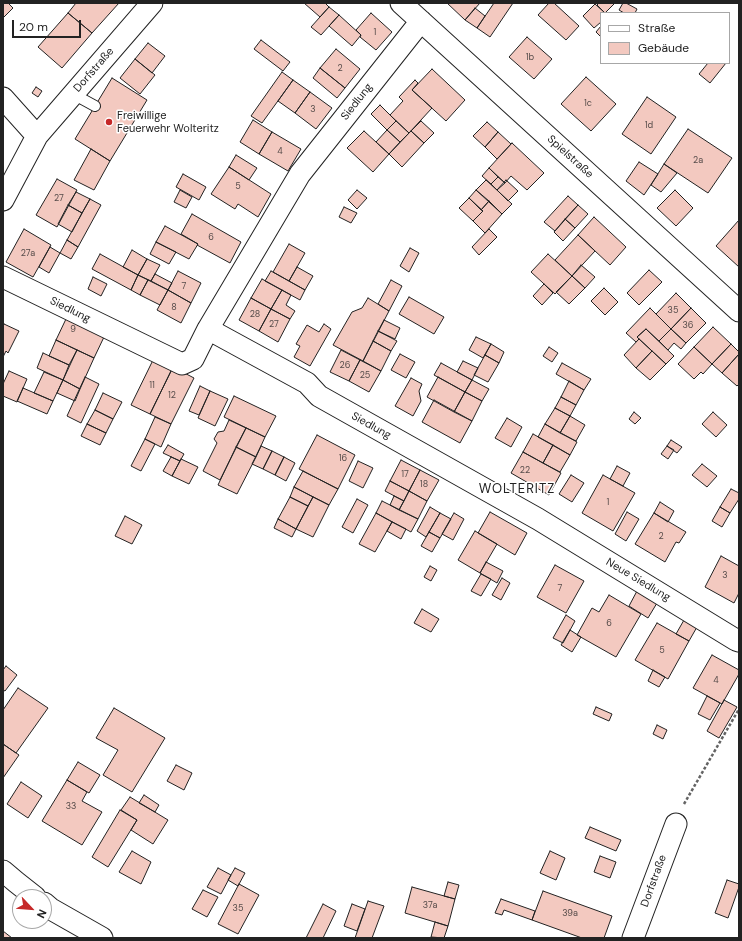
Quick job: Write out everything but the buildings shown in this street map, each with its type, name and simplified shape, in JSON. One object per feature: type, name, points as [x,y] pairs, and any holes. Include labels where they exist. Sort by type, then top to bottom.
[{"type":"street","name":"Dorfstraße","points":[[3,200],[37,136],[152,3]]},
{"type":"street","name":"Spielstraße","points":[[401,3],[739,311]]},
{"type":"street","name":"Siedlung","points":[[3,277],[182,364],[194,359],[208,329],[300,174],[421,21]]},
{"type":"street","points":[[3,98],[37,136]]},
{"type":"street","name":"Siedlung","points":[[208,329],[307,383],[319,396],[538,519]]},
{"type":"street","name":"Neue Siedlung","points":[[538,519],[739,641]]},
{"type":"street","name":"Dorfstraße","points":[[633,938],[676,824]]},
{"type":"street","points":[[3,871],[25,889]]},
{"type":"street","points":[[52,910],[102,938]]},
{"type":"lane","points":[[74,94],[95,106]]},
{"type":"path","points":[[676,824],[683,805],[739,709]]},
{"type":"place","name":"Freiwillige Feuerwehr Wolteritz","points":[[109,122]]},
{"type":"district","name":"WOLTERITZ","points":[[517,490]]}]
